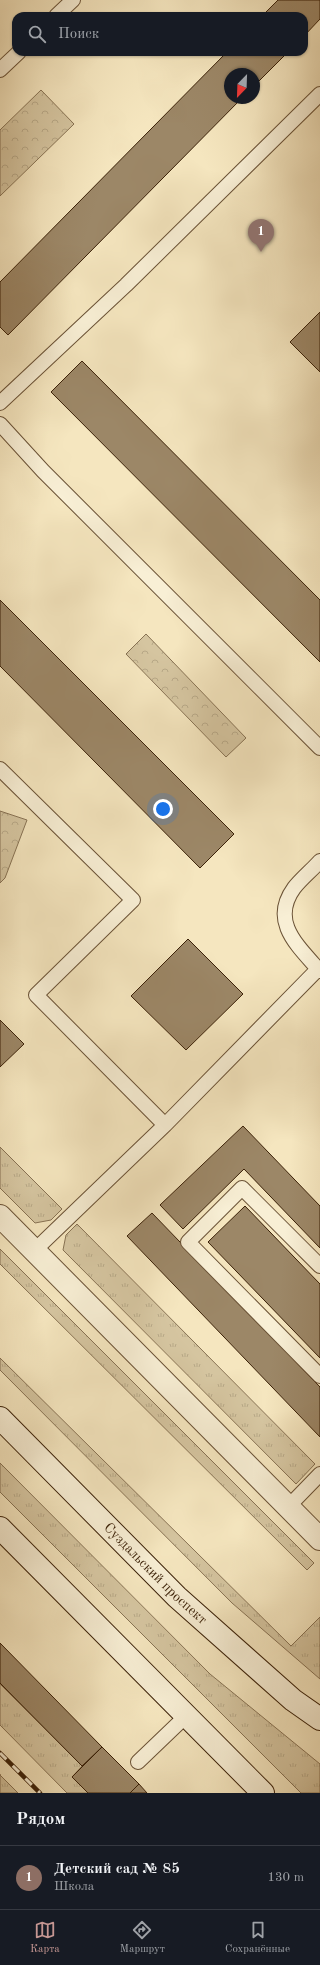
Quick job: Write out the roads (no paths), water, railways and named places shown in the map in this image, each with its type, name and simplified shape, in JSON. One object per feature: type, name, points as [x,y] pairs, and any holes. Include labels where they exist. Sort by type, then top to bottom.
[{"type":"main road","points":[[0,1216],[320,1539]]},
{"type":"main road","name":"Суздальский проспект","points":[[0,1418],[177,1597],[293,1700],[320,1719]]},
{"type":"main road","points":[[0,1528],[263,1793]]},
{"type":"lane","points":[[60,12],[73,0]]},
{"type":"lane","points":[[0,70],[15,56]]},
{"type":"lane","points":[[0,403],[126,284],[320,94]]},
{"type":"lane","points":[[0,424],[48,476],[320,748]]},
{"type":"lane","points":[[0,769],[133,900],[36,995],[165,1125]]},
{"type":"lane","points":[[35,1250],[165,1125],[319,970],[293,940],[285,926],[285,913],[287,901],[294,889],[320,862]]},
{"type":"lane","points":[[320,1266],[242,1188],[188,1242],[320,1376]]},
{"type":"lane","points":[[288,1507],[320,1474]]},
{"type":"lane","points":[[138,1762],[186,1716]]},
{"type":"railway","points":[[0,1753],[40,1793]]},
{"type":"place","name":"Детский сад № 85","points":[[261,252]]}]
